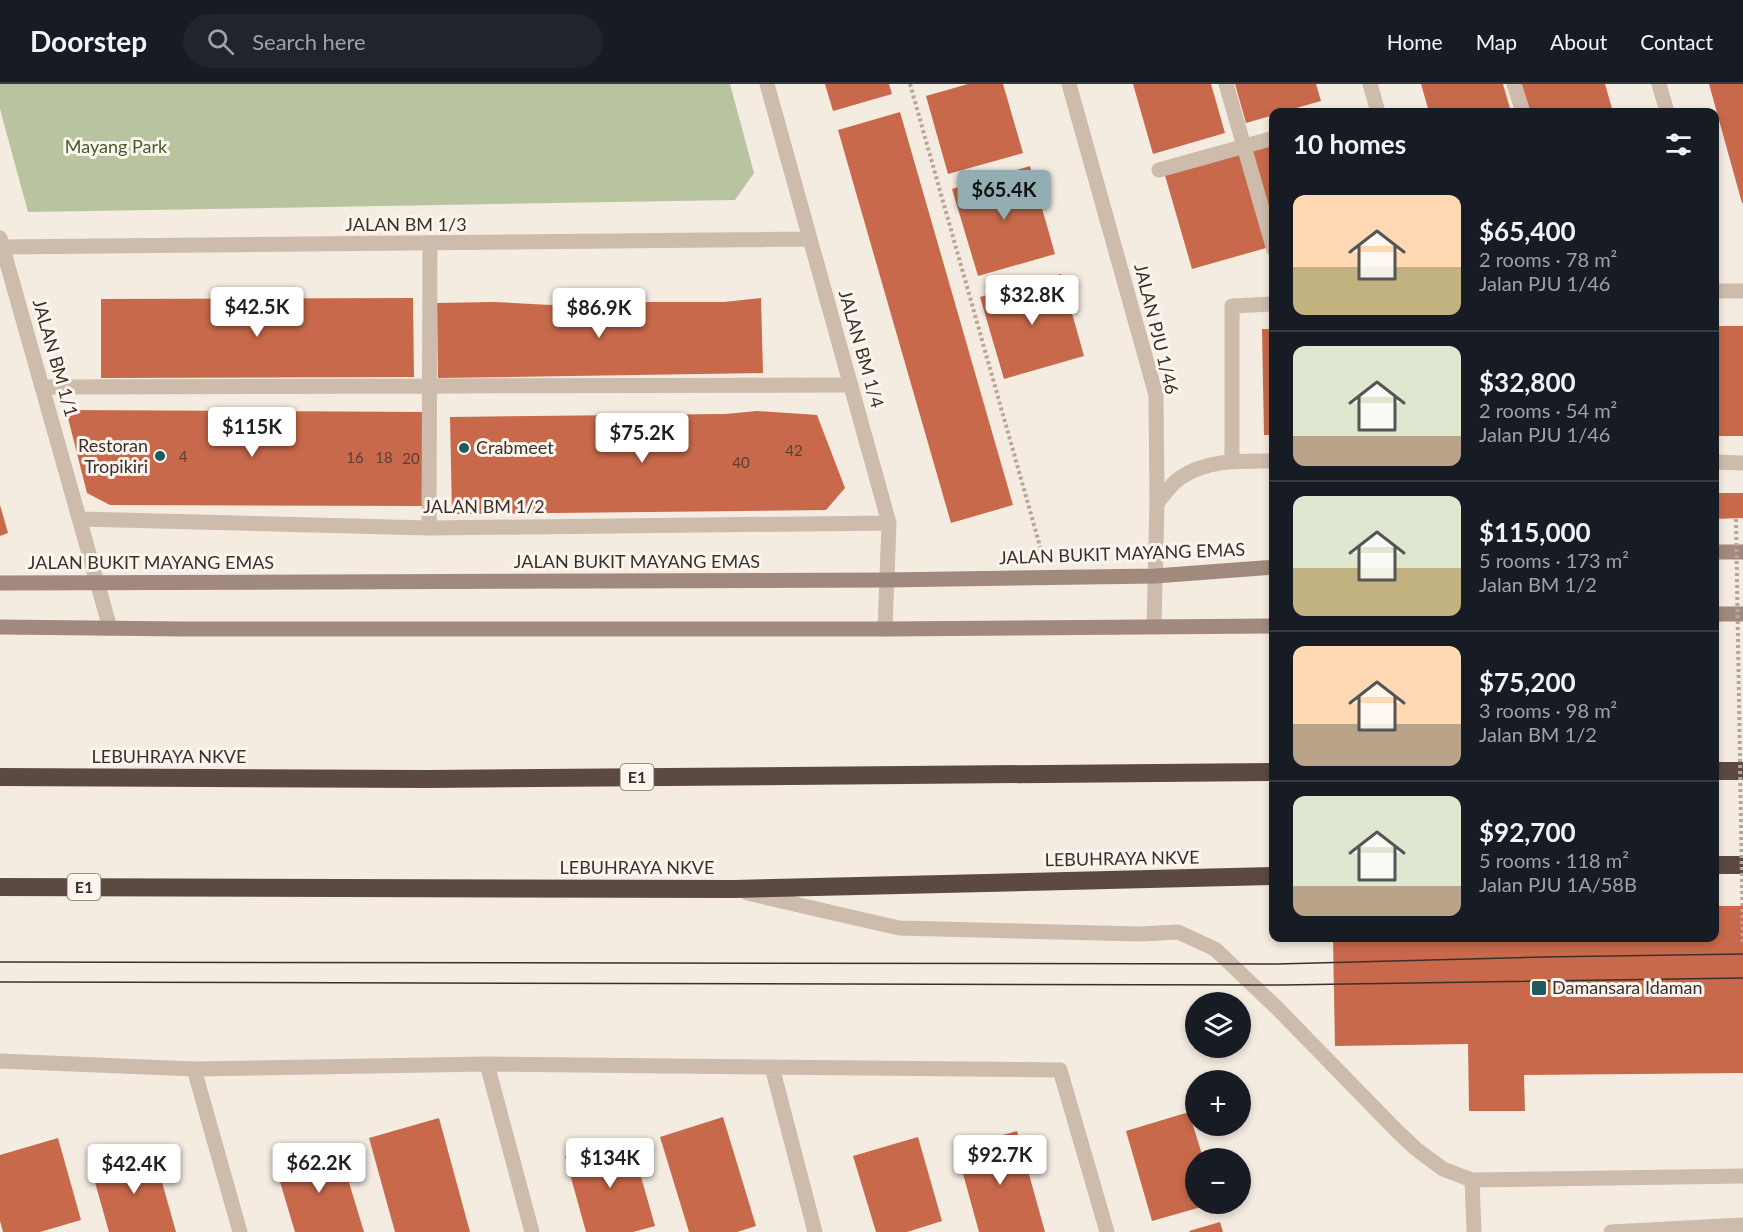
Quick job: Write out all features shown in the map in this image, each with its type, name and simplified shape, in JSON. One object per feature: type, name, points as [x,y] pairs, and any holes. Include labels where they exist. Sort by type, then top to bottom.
[{"type":"highway","points":[[1719,771],[1743,771]]},
{"type":"highway","name":"LEBUHRAYA NKVE","points":[[0,777],[427,779],[1269,772]]},
{"type":"highway","points":[[1719,865],[1743,865]]},
{"type":"highway","name":"LEBUHRAYA NKVE","points":[[0,887],[734,889],[1269,876]]},
{"type":"main road","points":[[1719,552],[1743,552]]},
{"type":"main road","name":"JALAN BUKIT MAYANG EMAS","points":[[0,583],[887,580],[1155,576],[1269,567]]},
{"type":"main road","points":[[1719,614],[1743,614]]},
{"type":"main road","points":[[0,627],[1269,626]]},
{"type":"street","name":"JALAN BM 1/4","points":[[767,84],[889,523],[885,628]]},
{"type":"street","name":"JALAN PJU 1/46","points":[[1069,84],[1156,395],[1157,503],[1154,626]]},
{"type":"street","points":[[1226,84],[1269,233]]},
{"type":"street","points":[[1370,84],[1373,108]]},
{"type":"street","points":[[1514,84],[1521,108]]},
{"type":"street","points":[[1659,84],[1666,108]]},
{"type":"street","points":[[1159,170],[1269,139]]},
{"type":"street","name":"JALAN BM 1/3","points":[[1,242],[430,244],[810,240]]},
{"type":"street","name":"JALAN BM 1/1","points":[[1,242],[110,628]]},
{"type":"street","points":[[429,528],[430,244]]},
{"type":"street","points":[[1719,291],[1743,291]]},
{"type":"street","points":[[1232,461],[1232,306],[1269,304]]},
{"type":"street","points":[[43,387],[850,385]]},
{"type":"street","points":[[1157,503],[1180,478],[1204,467],[1232,461],[1269,461]]},
{"type":"street","points":[[1719,462],[1743,463]]},
{"type":"street","name":"JALAN BM 1/2","points":[[80,519],[429,528],[889,523]]},
{"type":"street","points":[[734,889],[899,928],[1140,934],[1178,932],[1215,949],[1277,1008],[1396,1130],[1416,1149],[1443,1169],[1472,1180],[1743,1176]]},
{"type":"street","points":[[0,1061],[194,1070],[487,1064],[1060,1070],[1107,1232]]},
{"type":"street","points":[[487,1064],[532,1232]]},
{"type":"street","points":[[772,1068],[815,1232]]},
{"type":"street","points":[[194,1070],[240,1232]]},
{"type":"street","points":[[1472,1180],[1474,1232]]},
{"type":"street","points":[[1611,1232],[1743,1226]]},
{"type":"street","points":[[1739,1232],[1743,1226]]},
{"type":"path","points":[[910,84],[1049,578]]},
{"type":"path","points":[[1736,519],[1743,945]]},
{"type":"green space","name":"Mayang Park","points":[[0,84],[730,84],[754,173],[735,200],[28,212],[0,109]]},
{"type":"building","points":[[825,84],[889,84],[892,94],[833,111]]},
{"type":"building","points":[[968,84],[1003,84],[1023,153],[948,174],[926,96]]},
{"type":"building","points":[[1133,84],[1211,84],[1225,133],[1153,154]]},
{"type":"building","points":[[1235,84],[1316,84],[1321,101],[1296,108],[1269,108],[1269,116],[1246,123]]},
{"type":"building","points":[[1421,84],[1503,84],[1510,108],[1428,108]]},
{"type":"building","points":[[1521,84],[1605,84],[1612,108],[1528,108]]},
{"type":"building","points":[[1709,84],[1743,84],[1743,203],[1719,120],[1719,108],[1716,108]]},
{"type":"building","points":[[900,112],[1013,505],[951,523],[838,130]]},
{"type":"building","points":[[1269,146],[1269,214],[1250,151]]},
{"type":"building","points":[[1238,151],[1266,248],[1192,269],[1164,172]]},
{"type":"building","points":[[1030,166],[1055,254],[978,276],[952,189]]},
{"type":"building","points":[[1061,274],[1084,356],[1004,379],[980,297]]},
{"type":"building","points":[[413,298],[414,377],[101,378],[101,299]]},
{"type":"building","points":[[761,298],[763,373],[438,378],[437,303],[494,302],[551,305],[580,302],[724,302]]},
{"type":"building","points":[[1719,326],[1743,326],[1743,436],[1719,436]]},
{"type":"building","points":[[1262,329],[1269,329],[1269,435],[1264,435]]},
{"type":"building","points":[[66,410],[425,412],[424,506],[110,505],[87,493]]},
{"type":"building","points":[[757,411],[817,415],[845,488],[826,510],[452,514],[450,417],[725,414]]},
{"type":"building","points":[[1719,493],[1743,493],[1743,518],[1719,519]]},
{"type":"building","points":[[0,505],[8,533],[0,536]]},
{"type":"building","name":"Damansara Idaman","points":[[1719,906],[1743,906],[1743,1073],[1524,1075],[1525,1111],[1469,1111],[1468,1044],[1335,1046],[1333,942],[1719,942]]},
{"type":"building","points":[[1185,1113],[1185,1136],[1196,1136],[1200,1148],[1185,1148],[1185,1212],[1152,1221],[1126,1131]]},
{"type":"building","points":[[723,1117],[756,1226],[737,1232],[689,1232],[660,1137]]},
{"type":"building","points":[[439,1118],[470,1232],[395,1232],[369,1138]]},
{"type":"building","points":[[1017,1131],[1045,1232],[979,1232],[956,1148]]},
{"type":"building","points":[[918,1137],[942,1221],[907,1232],[876,1232],[853,1156]]},
{"type":"building","points":[[58,1138],[81,1220],[40,1232],[3,1232],[0,1221],[0,1155]]},
{"type":"building","points":[[630,1138],[655,1226],[633,1232],[586,1232],[565,1156]]},
{"type":"building","points":[[338,1146],[364,1232],[295,1232],[275,1165]]},
{"type":"building","points":[[153,1150],[176,1232],[109,1232],[91,1168]]},
{"type":"building","points":[[1220,1222],[1223,1232],[1189,1231]]},
{"type":"tram line","points":[[0,962],[1277,964],[1743,954]]},
{"type":"tram line","points":[[0,982],[1282,985],[1743,978]]},
{"type":"place","name":"Crabmeet","points":[[464,448]]},
{"type":"place","name":"Restoran Tropikiri","points":[[160,456]]},
{"type":"place","name":"Damansara Idaman","points":[[1539,988]]}]
